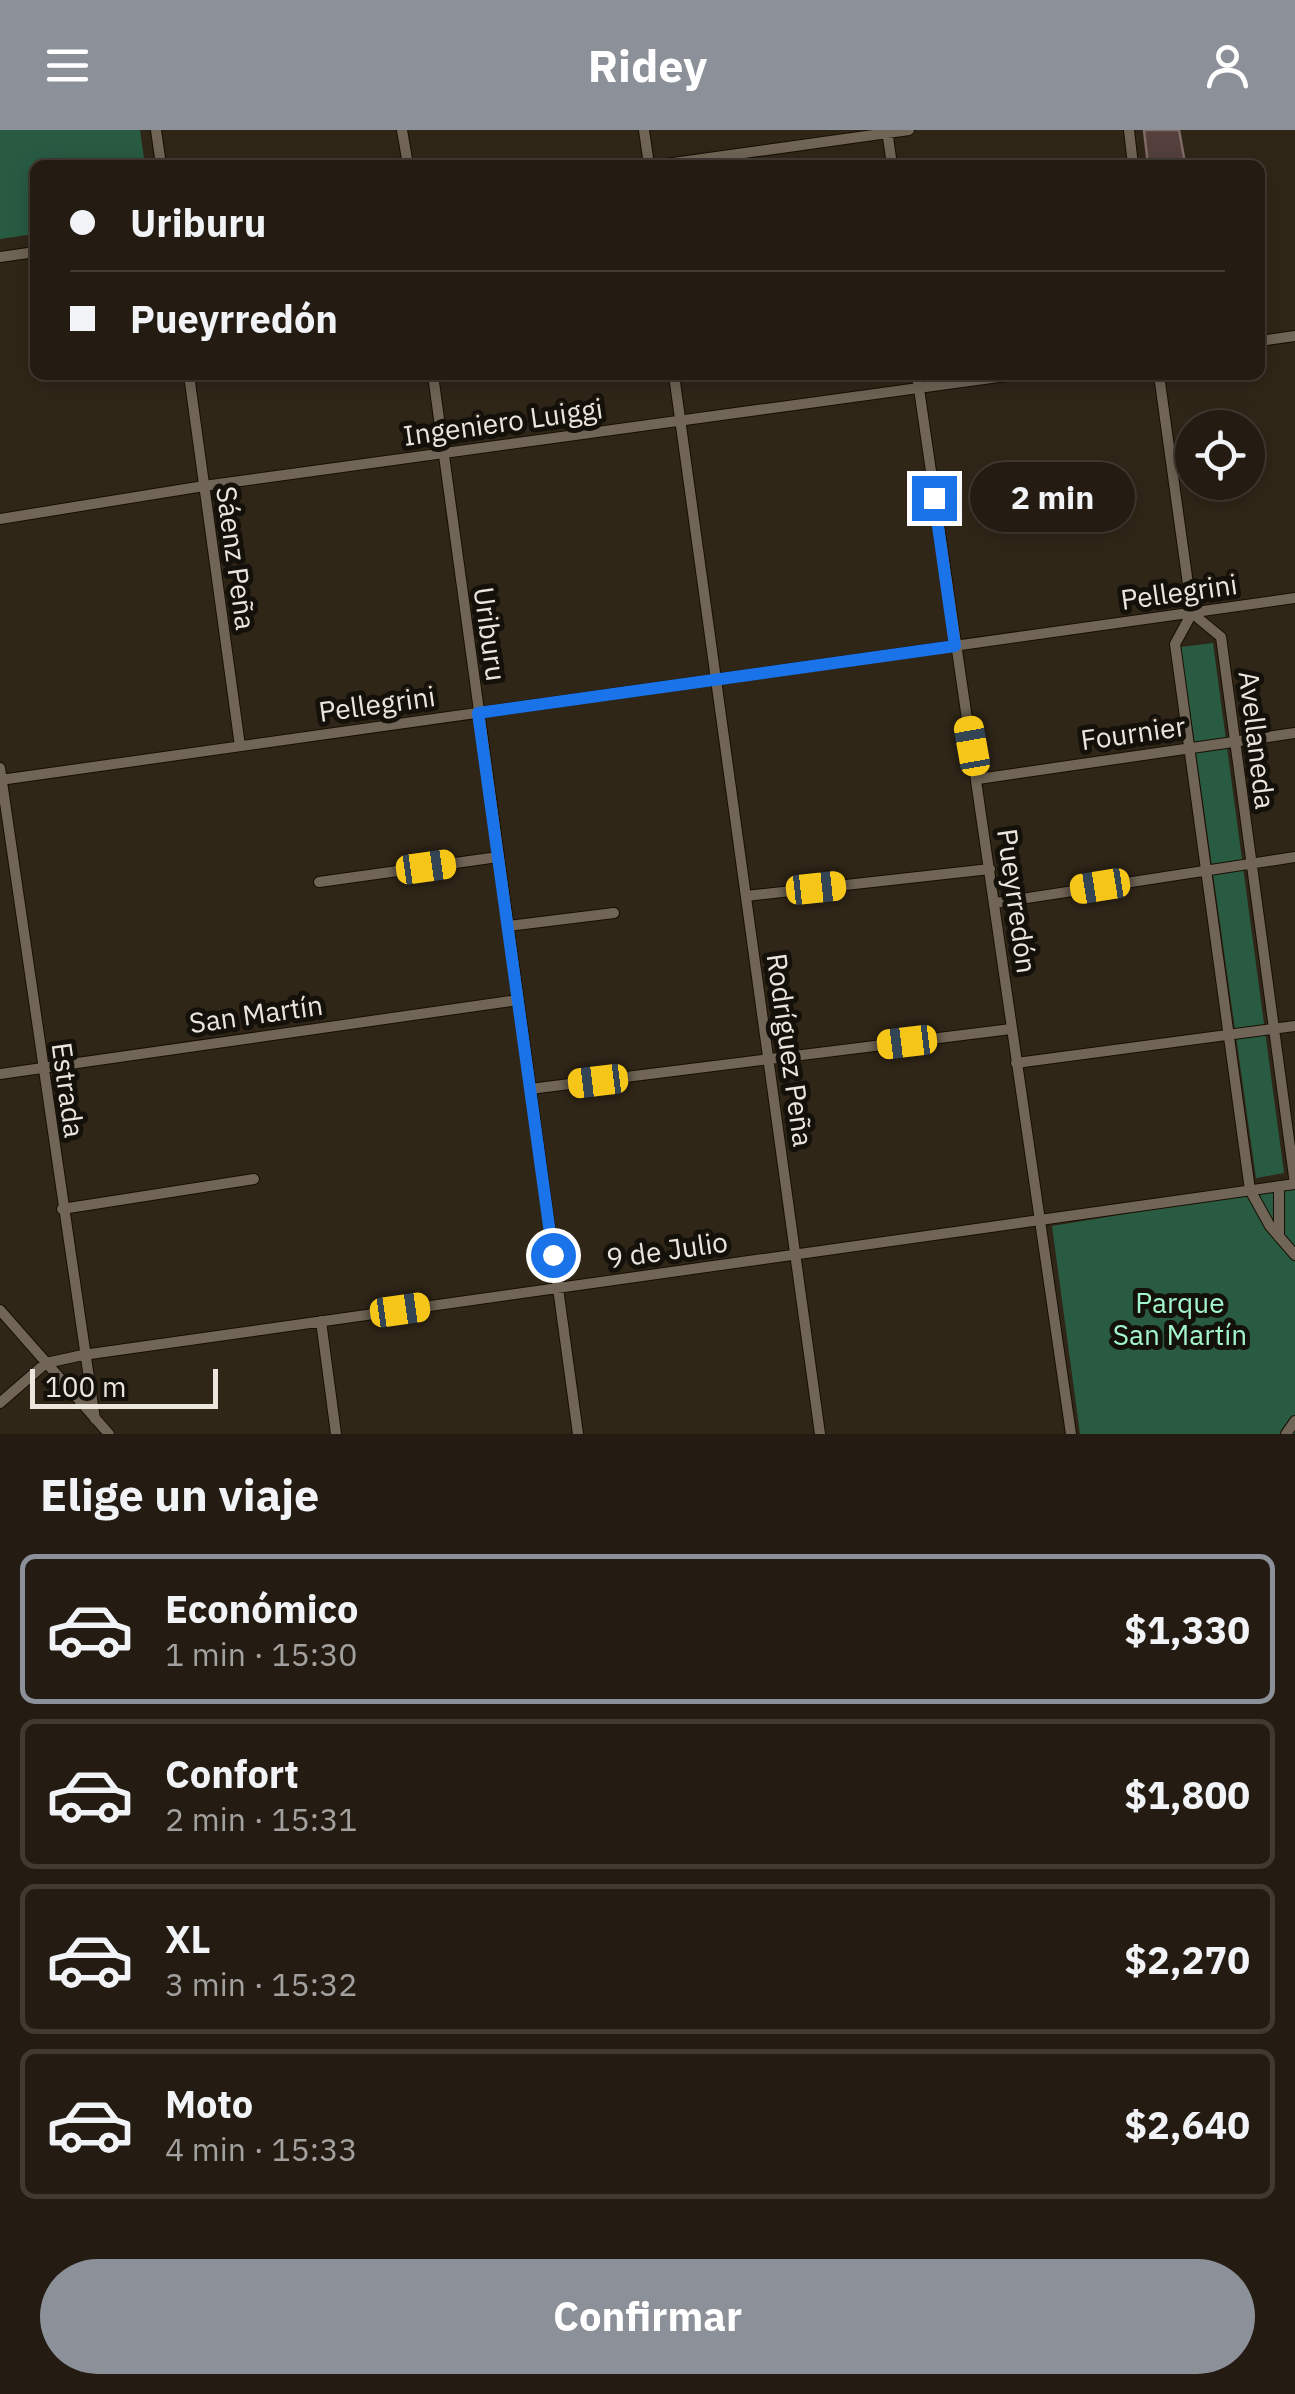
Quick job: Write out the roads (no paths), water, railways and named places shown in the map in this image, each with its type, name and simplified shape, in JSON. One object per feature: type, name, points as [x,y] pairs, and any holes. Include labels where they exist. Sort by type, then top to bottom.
[{"type":"street","points":[[156,130],[159,160]]},
{"type":"street","points":[[402,130],[407,160]]},
{"type":"street","points":[[644,130],[648,160]]},
{"type":"street","points":[[694,160],[909,130]]},
{"type":"street","points":[[1129,130],[1133,160]]},
{"type":"street","points":[[888,132],[891,160]]},
{"type":"street","points":[[0,257],[30,253]]},
{"type":"street","points":[[1265,340],[1295,336]]},
{"type":"street","name":"Sáenz Peña","points":[[190,380],[240,746]]},
{"type":"street","name":"Uriburu","points":[[434,380],[578,1434]]},
{"type":"street","name":"Rodríguez Peña","points":[[675,380],[820,1434]]},
{"type":"street","name":"Pueyrredón","points":[[918,380],[1072,1434]]},
{"type":"street","name":"Ingeniero Luiggi","points":[[0,519],[204,486],[977,380]]},
{"type":"street","points":[[1160,380],[1192,613],[1175,644],[1250,1190],[1279,1238],[1295,1254]]},
{"type":"street","name":"Pellegrini","points":[[0,776],[1295,598]]},
{"type":"street","name":"Avellaneda","points":[[1192,613],[1220,637],[1295,1184]]},
{"type":"street","name":"Fournier","points":[[978,778],[1295,733]]},
{"type":"street","name":"Estrada","points":[[0,776],[95,1419]]},
{"type":"street","points":[[319,882],[498,857]]},
{"type":"street","points":[[996,903],[1295,857]]},
{"type":"street","points":[[746,896],[990,869]]},
{"type":"street","points":[[508,926],[614,913]]},
{"type":"street","name":"San Martín","points":[[0,1074],[518,1000]]},
{"type":"street","points":[[1016,1063],[1295,1026]]},
{"type":"street","points":[[530,1089],[1011,1029]]},
{"type":"street","points":[[62,1209],[254,1180]]},
{"type":"street","name":"9 de Julio","points":[[46,1362],[1295,1184]]},
{"type":"street","points":[[1279,1186],[1279,1238]]},
{"type":"street","points":[[0,1310],[109,1434]]},
{"type":"street","points":[[321,1320],[336,1434]]},
{"type":"street","points":[[0,1403],[46,1362]]},
{"type":"street","points":[[1286,1434],[1295,1421]]},
{"type":"park label","name":"Parque San Martín","points":[[1180,1319]]}]
